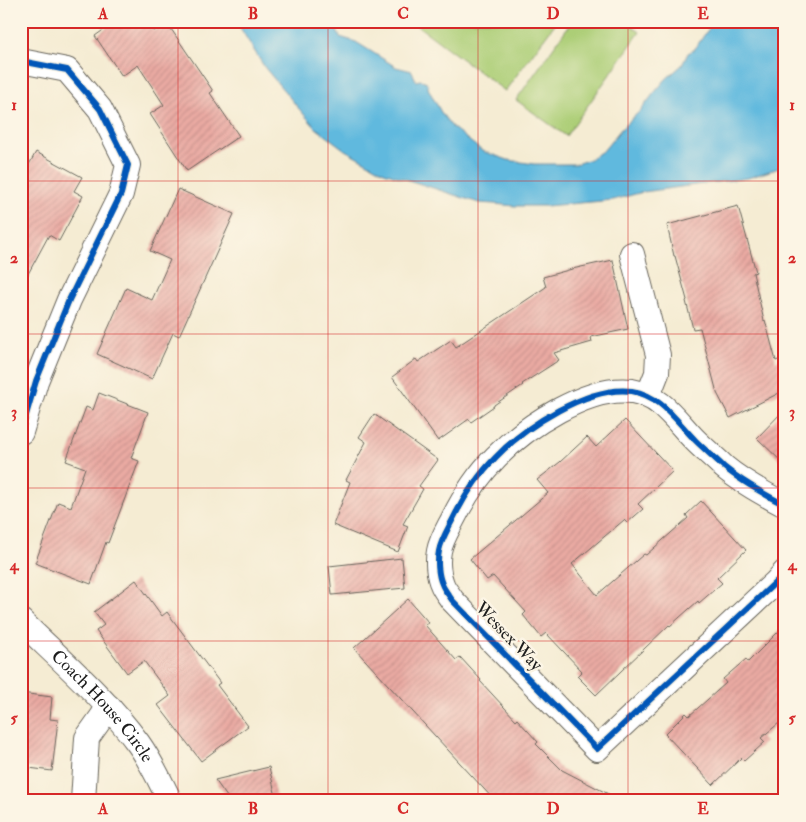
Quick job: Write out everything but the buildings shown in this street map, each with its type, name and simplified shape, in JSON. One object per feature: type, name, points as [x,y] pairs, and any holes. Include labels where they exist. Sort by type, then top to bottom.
[{"type":"street","points":[[21,61],[67,70],[100,108],[128,165],[121,194],[68,300],[36,382],[21,432]]},
{"type":"street","points":[[632,254],[658,355],[657,373],[648,396],[670,412],[696,441],[726,468],[760,492],[785,505]]},
{"type":"street","name":"Wessex Way","points":[[648,396],[632,392],[615,391],[598,394],[572,404],[525,432],[497,457],[484,471],[463,500],[439,551],[439,571],[442,585],[452,600],[597,749],[785,572]]},
{"type":"street","name":"Coach House Circle","points":[[21,621],[109,707],[139,744],[170,801]]},
{"type":"street","points":[[83,801],[87,738],[109,707]]},
{"type":"green space","points":[[411,21],[557,21],[505,91]]},
{"type":"green space","points":[[572,21],[626,21],[640,32],[566,136],[516,100]]},
{"type":"water","points":[[236,21],[332,21],[340,37],[356,42],[396,67],[412,71],[416,81],[425,81],[442,114],[452,127],[482,151],[508,160],[534,164],[576,164],[590,159],[604,150],[621,129],[641,110],[666,79],[682,65],[688,53],[694,50],[716,21],[785,21],[785,170],[779,168],[748,178],[643,192],[613,200],[546,206],[479,203],[384,172],[345,150],[316,128],[300,110],[265,68]]},
{"type":"cycle path","points":[[21,61],[67,70],[100,109],[128,165],[121,194],[69,300],[36,381],[21,432]]},
{"type":"cycle path","points":[[785,505],[746,483],[724,467],[696,441],[668,410],[652,398],[632,391],[615,391],[577,401],[540,421],[508,445],[489,464],[467,494],[441,543],[438,563],[442,584],[452,600],[597,749],[785,572]]}]
